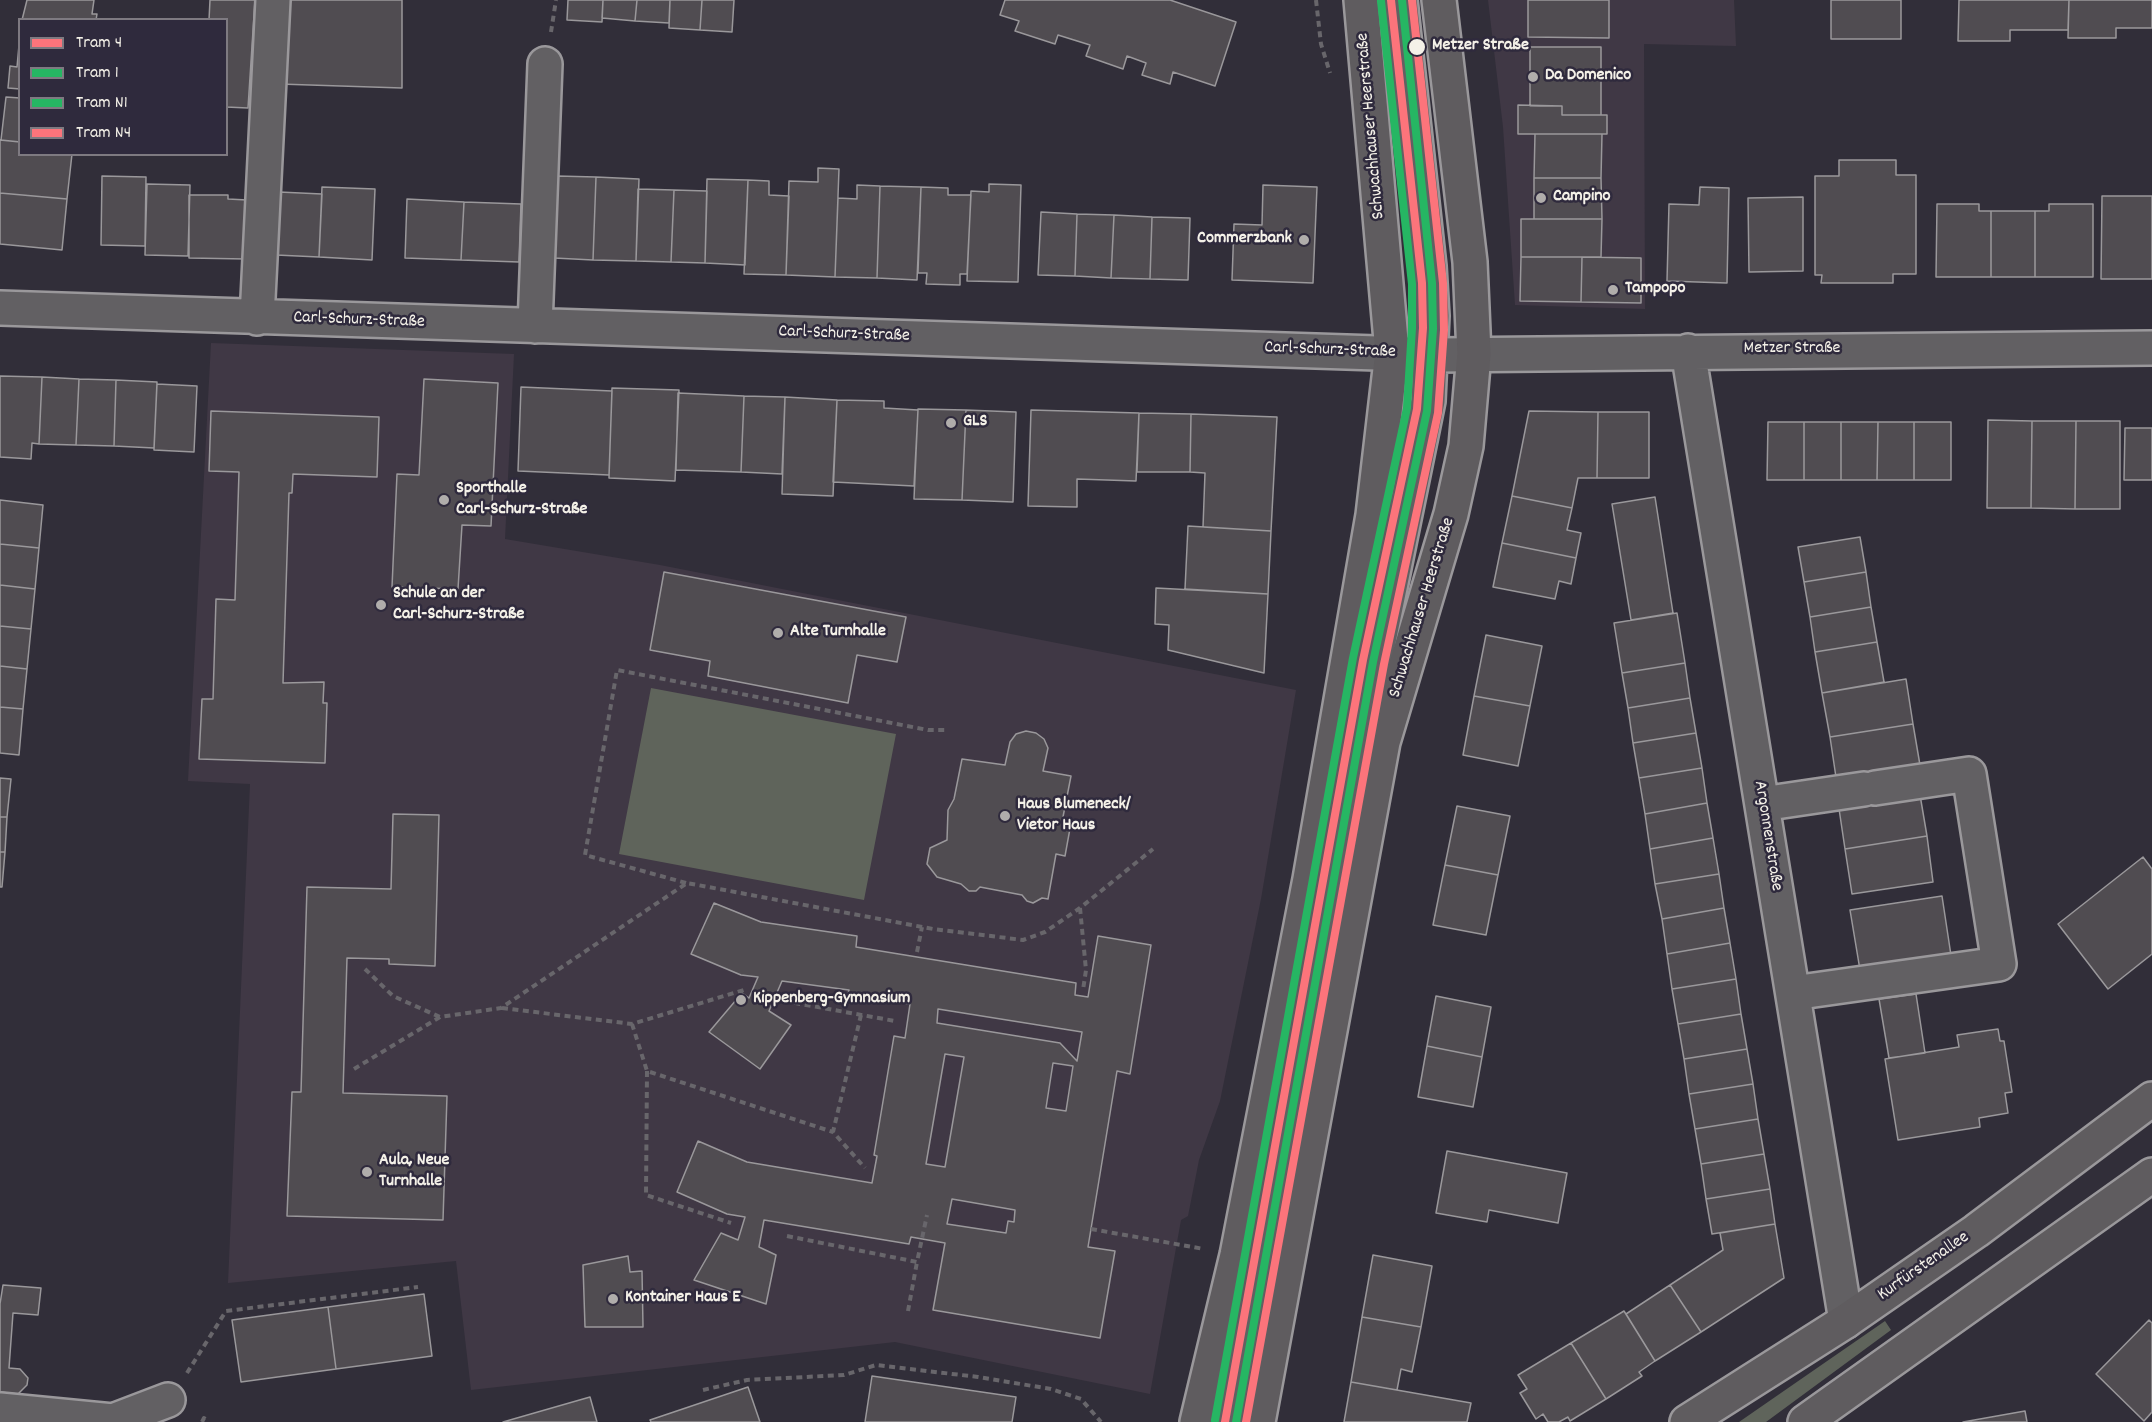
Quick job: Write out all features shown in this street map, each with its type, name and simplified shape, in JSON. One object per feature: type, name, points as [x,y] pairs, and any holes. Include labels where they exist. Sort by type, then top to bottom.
[{"type":"main road","name":"Schwachhauser Heerstraße","points":[[1197,1422],[1237,1255],[1351,649],[1373,515],[1392,352],[1361,0]]},
{"type":"main road","name":"Schwachhauser Heerstraße","points":[[1258,1422],[1383,742],[1454,503],[1466,446],[1474,354],[1470,262],[1440,0]]},
{"type":"main road","name":"Kurfürstenallee","points":[[1687,1422],[1846,1321],[1995,1217],[2152,1099]]},
{"type":"main road","points":[[1808,1421],[2152,1175]]},
{"type":"street","points":[[257,318],[273,0]]},
{"type":"street","points":[[1234,1422],[1354,766],[1428,401],[1431,355],[1429,266],[1400,0]]},
{"type":"street","points":[[535,326],[545,64]]},
{"type":"street","name":"Carl-Schurz-Straße","points":[[0,308],[1431,355]]},
{"type":"street","name":"Metzer Straße","points":[[1431,355],[2152,348]]},
{"type":"street","name":"Argonnenstraße","points":[[1688,351],[1846,1321]]},
{"type":"street","points":[[1762,804],[1969,774],[1999,964],[1793,993]]},
{"type":"street","points":[[0,1410],[113,1421],[168,1400]]},
{"type":"path","points":[[947,730],[928,730],[617,670],[585,855],[687,883],[922,927],[1023,940],[1045,932],[1080,908],[1153,849]]},
{"type":"path","points":[[501,1008],[687,883]]},
{"type":"path","points":[[1080,908],[1086,970],[1083,990]]},
{"type":"path","points":[[917,952],[922,927]]},
{"type":"path","points":[[365,969],[393,996],[440,1017]]},
{"type":"path","points":[[354,1069],[440,1017],[501,1008],[632,1024],[747,989]]},
{"type":"path","points":[[784,1001],[895,1021]]},
{"type":"path","points":[[833,1132],[861,1015]]},
{"type":"path","points":[[632,1024],[647,1071],[646,1195],[731,1223]]},
{"type":"path","points":[[647,1071],[833,1132],[865,1168]]},
{"type":"path","points":[[908,1311],[927,1215]]},
{"type":"path","points":[[1091,1229],[1237,1255]]},
{"type":"path","points":[[787,1236],[916,1262]]},
{"type":"path","points":[[168,1400],[206,1346],[226,1311],[418,1287]]},
{"type":"path","points":[[704,1390],[747,1380],[844,1375],[876,1365],[1051,1389],[1081,1399],[1101,1422]]},
{"type":"path","points":[[202,1422],[204,1418],[208,1422]]},
{"type":"shaded area","points":[[1488,0],[1734,0],[1736,46],[1644,44],[1645,309],[1515,305],[1503,127]]},
{"type":"shaded area","name":"Kippenberg-Gymnasium","points":[[211,343],[514,354],[505,539],[660,565],[1296,690],[1261,899],[1220,1101],[1199,1160],[1188,1216],[1181,1220],[1150,1394],[895,1342],[471,1390],[456,1261],[228,1283],[250,784],[188,781]]},
{"type":"shaded area","points":[[651,688],[896,734],[864,900],[619,854]]},
{"type":"shaded area","points":[[1885,1321],[1891,1330],[1766,1422],[1739,1422]]},
{"type":"building","points":[[27,0],[94,0],[92,14],[97,14],[96,18],[22,18]]},
{"type":"building","points":[[210,0],[255,0],[248,108],[228,107],[228,18],[209,18]]},
{"type":"building","points":[[291,0],[402,0],[402,88],[279,84],[287,14]]},
{"type":"building","points":[[568,0],[603,0],[602,22],[567,20]]},
{"type":"building","points":[[603,0],[637,0],[635,21],[602,18]]},
{"type":"building","points":[[637,0],[670,0],[669,23],[635,21]]},
{"type":"building","points":[[670,0],[702,0],[700,30],[669,28]]},
{"type":"building","points":[[702,0],[734,0],[732,32],[700,30]]},
{"type":"building","points":[[1005,0],[1170,0],[1236,22],[1215,86],[1173,72],[1170,84],[1142,75],[1146,63],[1127,56],[1123,69],[1086,56],[1090,45],[1058,35],[1055,44],[1015,31],[1019,21],[1000,15]]},
{"type":"building","points":[[1528,0],[1609,0],[1609,38],[1528,37]]},
{"type":"building","points":[[1831,0],[1901,0],[1901,39],[1831,39]]},
{"type":"building","points":[[1959,0],[2069,0],[2068,30],[2010,30],[2010,41],[1958,41]]},
{"type":"building","points":[[2069,0],[2152,0],[2152,28],[2116,28],[2116,38],[2068,38]]},
{"type":"building","points":[[1530,47],[1601,47],[1601,115],[1562,115],[1562,106],[1530,106]]},
{"type":"building","points":[[18,56],[18,89],[8,88],[10,66],[17,67]]},
{"type":"building","points":[[6,97],[18,98],[18,142],[1,140]]},
{"type":"building","points":[[1518,105],[1562,106],[1562,115],[1607,115],[1607,134],[1518,134]]},
{"type":"building","points":[[1535,134],[1602,134],[1601,178],[1534,178]]},
{"type":"building","points":[[0,140],[18,142],[18,156],[72,156],[67,199],[0,193]]},
{"type":"building","points":[[1839,160],[1896,160],[1896,175],[1916,175],[1916,274],[1893,274],[1893,283],[1821,283],[1822,275],[1815,275],[1815,176],[1839,176]]},
{"type":"building","points":[[818,168],[839,169],[835,277],[786,275],[789,181],[818,182]]},
{"type":"building","points":[[102,176],[146,177],[145,246],[101,245]]},
{"type":"building","points":[[557,176],[596,177],[593,260],[554,258]]},
{"type":"building","points":[[596,177],[639,179],[636,261],[593,260]]},
{"type":"building","points":[[1534,178],[1601,178],[1602,219],[1534,219]]},
{"type":"building","points":[[707,179],[748,180],[745,265],[705,263]]},
{"type":"building","points":[[748,180],[769,181],[769,195],[789,196],[786,275],[744,274]]},
{"type":"building","points":[[147,184],[190,185],[188,256],[145,255]]},
{"type":"building","points":[[989,184],[1021,185],[1018,282],[967,281],[971,191],[989,192]]},
{"type":"building","points":[[857,185],[880,186],[877,278],[835,277],[838,198],[857,199]]},
{"type":"building","points":[[1263,185],[1317,187],[1313,283],[1232,280],[1234,224],[1262,225]]},
{"type":"building","points":[[880,186],[921,187],[917,280],[877,278]]},
{"type":"building","points":[[322,187],[375,189],[372,260],[319,257]]},
{"type":"building","points":[[921,187],[948,188],[948,195],[971,195],[967,274],[960,274],[960,285],[926,284],[927,273],[918,273]]},
{"type":"building","points":[[1700,187],[1729,188],[1727,283],[1667,281],[1669,204],[1699,205]]},
{"type":"building","points":[[638,189],[674,190],[671,262],[636,261]]},
{"type":"building","points":[[674,190],[707,191],[705,263],[671,262]]},
{"type":"building","points":[[279,192],[322,194],[319,257],[276,255]]},
{"type":"building","points":[[0,193],[67,199],[62,250],[0,244]]},
{"type":"building","points":[[189,195],[228,195],[228,199],[247,200],[246,259],[189,258]]},
{"type":"building","points":[[2102,196],[2152,196],[2152,279],[2101,279]]},
{"type":"building","points":[[1803,197],[1803,271],[1749,272],[1748,198]]},
{"type":"building","points":[[407,199],[464,202],[461,260],[405,258]]},
{"type":"building","points":[[464,202],[521,204],[519,262],[461,260]]},
{"type":"building","points":[[1937,204],[1979,204],[1979,211],[1991,211],[1991,277],[1936,277]]},
{"type":"building","points":[[2049,204],[2093,204],[2093,277],[2035,277],[2035,211],[2049,211]]},
{"type":"building","points":[[1991,211],[2035,211],[2035,277],[1991,277]]},
{"type":"building","points":[[1041,212],[1077,214],[1075,276],[1038,275]]},
{"type":"building","points":[[1077,214],[1114,215],[1111,278],[1075,276]]},
{"type":"building","points":[[1114,215],[1152,217],[1150,279],[1111,278]]},
{"type":"building","points":[[1152,217],[1190,218],[1188,280],[1150,279]]},
{"type":"building","points":[[1521,219],[1602,219],[1601,257],[1521,257]]},
{"type":"building","points":[[1521,257],[1582,257],[1581,302],[1520,301]]},
{"type":"building","points":[[1582,257],[1641,258],[1641,303],[1581,302]]},
{"type":"building","points":[[0,376],[42,377],[39,444],[32,443],[31,459],[0,457]]},
{"type":"building","points":[[42,377],[79,379],[76,445],[39,444]]},
{"type":"building","points":[[79,379],[116,380],[114,446],[76,445]]},
{"type":"building","name":"Sporthalle Carl-Schurz-Straße","points":[[424,379],[498,383],[491,526],[462,525],[458,589],[392,587],[397,474],[419,475]]},
{"type":"building","points":[[116,380],[157,382],[154,448],[114,446]]},
{"type":"building","points":[[157,384],[197,386],[194,452],[154,450]]},
{"type":"building","points":[[521,387],[612,391],[609,475],[518,471]]},
{"type":"building","points":[[612,388],[679,390],[675,481],[609,478]]},
{"type":"building","points":[[678,393],[744,396],[741,472],[676,470]]},
{"type":"building","points":[[744,396],[785,397],[782,474],[741,472]]},
{"type":"building","points":[[785,397],[837,400],[833,496],[782,494]]},
{"type":"building","points":[[837,400],[884,401],[884,408],[918,410],[914,486],[833,482]]},
{"type":"building","points":[[918,409],[966,410],[962,500],[914,499]]},
{"type":"building","points":[[966,410],[1016,412],[1013,502],[962,500]]},
{"type":"building","points":[[1031,410],[1139,413],[1136,481],[1077,479],[1077,507],[1028,506]]},
{"type":"building","points":[[211,411],[379,417],[377,477],[293,474],[292,493],[289,493],[283,683],[324,682],[323,703],[327,703],[325,763],[199,759],[202,699],[213,699],[216,599],[235,600],[239,472],[209,471]]},
{"type":"building","points":[[1529,411],[1598,412],[1597,478],[1578,478],[1572,508],[1512,496]]},
{"type":"building","points":[[1598,412],[1649,412],[1649,478],[1597,478]]},
{"type":"building","points":[[1139,413],[1191,414],[1190,472],[1137,472]]},
{"type":"building","points":[[1191,414],[1277,417],[1271,531],[1203,527],[1205,473],[1190,472]]},
{"type":"building","points":[[1988,420],[2032,421],[2031,508],[1987,508]]},
{"type":"building","points":[[2032,421],[2076,421],[2075,509],[2031,508]]},
{"type":"building","points":[[2076,421],[2120,421],[2120,509],[2075,509]]},
{"type":"building","points":[[1768,422],[1804,422],[1804,480],[1767,480]]},
{"type":"building","points":[[1804,422],[1841,422],[1841,480],[1804,480]]},
{"type":"building","points":[[1841,422],[1878,422],[1877,480],[1841,480]]},
{"type":"building","points":[[1878,422],[1914,422],[1914,480],[1877,480]]},
{"type":"building","points":[[1914,422],[1951,422],[1951,480],[1914,480]]},
{"type":"building","points":[[2125,428],[2152,428],[2152,480],[2124,480]]},
{"type":"building","points":[[1512,496],[1572,508],[1567,530],[1581,533],[1576,558],[1502,543]]},
{"type":"building","points":[[1655,497],[1673,613],[1631,620],[1612,504]]},
{"type":"building","points":[[0,500],[43,505],[39,548],[0,544]]},
{"type":"building","points":[[1188,526],[1271,531],[1268,594],[1185,589]]},
{"type":"building","points":[[1860,537],[1866,572],[1804,582],[1798,547]]},
{"type":"building","points":[[1502,543],[1576,558],[1571,584],[1559,581],[1555,599],[1493,587]]},
{"type":"building","points":[[0,544],[39,548],[35,589],[0,585]]},
{"type":"building","name":"Alte Turnhalle","points":[[664,572],[906,617],[897,662],[857,655],[848,703],[708,676],[710,661],[650,650]]},
{"type":"building","points":[[1866,572],[1871,607],[1810,617],[1804,582]]},
{"type":"building","points":[[0,585],[35,589],[31,629],[0,626]]},
{"type":"building","points":[[1156,588],[1268,594],[1264,673],[1168,650],[1169,625],[1155,624]]},
{"type":"building","points":[[1871,607],[1877,642],[1815,652],[1810,617]]},
{"type":"building","points":[[1677,613],[1685,663],[1622,673],[1614,623]]},
{"type":"building","points":[[0,626],[31,629],[27,669],[0,666]]},
{"type":"building","points":[[1486,635],[1542,646],[1530,706],[1474,696]]},
{"type":"building","points":[[1877,642],[1884,682],[1822,693],[1815,652]]},
{"type":"building","points":[[1685,663],[1690,698],[1628,708],[1622,673]]},
{"type":"building","points":[[0,666],[27,669],[23,709],[0,707]]},
{"type":"building","points":[[1906,679],[1913,724],[1830,737],[1822,693]]},
{"type":"building","points":[[1474,696],[1530,706],[1518,766],[1463,755]]},
{"type":"building","points":[[1690,698],[1696,733],[1633,743],[1628,708]]},
{"type":"building","points":[[0,707],[23,709],[19,755],[0,753]]},
{"type":"building","points":[[1913,724],[1921,771],[1837,784],[1830,737]]},
{"type":"building","name":"Haus Blumeneck/ Vietor Haus","points":[[1026,731],[1036,733],[1044,739],[1048,748],[1043,771],[1071,776],[1062,822],[1071,823],[1065,856],[1056,854],[1048,899],[1042,898],[1033,903],[1027,901],[1022,895],[980,887],[976,891],[969,891],[961,884],[937,877],[927,864],[930,848],[947,840],[948,810],[954,799],[962,759],[1005,765],[1010,742],[1016,734]]},
{"type":"building","points":[[1696,733],[1702,768],[1639,778],[1633,743]]},
{"type":"building","points":[[1702,768],[1707,803],[1645,814],[1639,778]]},
{"type":"building","points":[[0,778],[11,779],[7,817],[0,817]]},
{"type":"building","points":[[1919,789],[1927,836],[1845,849],[1838,802]]},
{"type":"building","points":[[1707,803],[1713,838],[1650,849],[1645,814]]},
{"type":"building","points":[[1457,806],[1510,816],[1498,875],[1445,865]]},
{"type":"building","points":[[393,814],[439,815],[435,966],[389,964],[389,959],[347,958],[343,1093],[447,1096],[443,1220],[287,1216],[292,1092],[301,1092],[307,887],[391,889]]},
{"type":"building","points":[[0,817],[7,817],[5,852],[0,852]]},
{"type":"building","points":[[1927,836],[1933,882],[1852,894],[1845,849]]},
{"type":"building","points":[[1713,838],[1719,874],[1655,884],[1650,849]]},
{"type":"building","points":[[0,852],[5,852],[2,887],[0,887]]},
{"type":"building","points":[[2143,857],[2152,869],[2152,954],[2108,989],[2058,924]]},
{"type":"building","points":[[1445,865],[1498,875],[1486,935],[1433,925]]},
{"type":"building","points":[[1719,874],[1724,908],[1662,919],[1655,884]]},
{"type":"building","points":[[1942,896],[1952,962],[1861,976],[1850,910]]},
{"type":"building","points":[[714,903],[761,922],[857,936],[856,947],[1076,983],[1075,995],[1088,997],[1098,936],[1151,945],[1130,1074],[1117,1071],[1088,1247],[1115,1251],[1100,1338],[933,1310],[945,1243],[911,1237],[909,1244],[764,1220],[759,1247],[776,1255],[766,1304],[694,1280],[721,1233],[738,1240],[745,1217],[727,1214],[677,1192],[698,1141],[747,1162],[872,1183],[877,1156],[874,1155],[894,1036],[905,1038],[910,1004],[848,994],[849,990],[782,981],[769,1011],[791,1025],[760,1069],[709,1032],[742,993],[749,998],[758,977],[741,975],[691,954]],"holes":[[[938,1009],[1082,1032],[1077,1061],[1060,1043],[937,1023]],[[945,1054],[964,1057],[945,1167],[926,1164]],[[1053,1063],[1073,1066],[1066,1111],[1046,1108]],[[952,1199],[1015,1210],[1014,1222],[1008,1221],[1006,1233],[947,1224]]]},
{"type":"building","points":[[1724,908],[1730,943],[1667,954],[1662,919]]},
{"type":"building","points":[[1730,943],[1736,979],[1672,989],[1667,954]]},
{"type":"building","points":[[1736,979],[1741,1014],[1678,1024],[1672,989]]},
{"type":"building","points":[[1916,994],[1925,1053],[1889,1058],[1879,999]]},
{"type":"building","points":[[1436,996],[1491,1007],[1482,1057],[1427,1046]]},
{"type":"building","points":[[1741,1014],[1747,1049],[1684,1059],[1678,1024]]},
{"type":"building","points":[[1998,1029],[2000,1041],[2004,1041],[2012,1092],[2005,1093],[2008,1113],[1979,1118],[1980,1127],[1898,1140],[1885,1059],[1959,1047],[1957,1035]]},
{"type":"building","points":[[1427,1046],[1482,1057],[1473,1107],[1418,1097]]},
{"type":"building","points":[[1747,1049],[1753,1084],[1689,1094],[1684,1059]]},
{"type":"building","points":[[1753,1084],[1758,1119],[1695,1129],[1689,1094]]},
{"type":"building","points":[[1758,1119],[1764,1154],[1701,1164],[1695,1129]]},
{"type":"building","points":[[1447,1151],[1567,1173],[1558,1223],[1489,1210],[1487,1222],[1436,1213]]},
{"type":"building","points":[[1764,1154],[1770,1189],[1706,1199],[1701,1164]]},
{"type":"building","points":[[1770,1189],[1775,1224],[1712,1234],[1706,1199]]},
{"type":"building","points":[[1775,1224],[1784,1278],[1701,1332],[1670,1285],[1723,1250],[1720,1233]]},
{"type":"building","points":[[1373,1255],[1432,1266],[1421,1327],[1362,1317]]},
{"type":"building","name":"Kontainer Haus E","points":[[628,1256],[630,1272],[642,1271],[643,1327],[585,1327],[583,1265]]},
{"type":"building","points":[[3,1285],[41,1288],[38,1315],[13,1313],[9,1368],[20,1369],[28,1378],[27,1385],[18,1394],[0,1392],[0,1304]]},
{"type":"building","points":[[1670,1285],[1701,1332],[1655,1361],[1626,1314]]},
{"type":"building","points":[[424,1294],[432,1356],[336,1369],[328,1307]]},
{"type":"building","points":[[328,1307],[336,1369],[241,1382],[232,1320]]},
{"type":"building","points":[[1624,1311],[1655,1361],[1639,1372],[1642,1376],[1606,1399],[1571,1343]]},
{"type":"building","points":[[1362,1317],[1421,1327],[1412,1372],[1401,1369],[1397,1390],[1351,1382]]},
{"type":"building","points":[[2149,1320],[2152,1323],[2152,1412],[2144,1421],[2096,1374]]},
{"type":"building","points":[[1571,1343],[1606,1399],[1570,1421],[1568,1417],[1559,1422],[1548,1422],[1543,1414],[1536,1419],[1520,1393],[1527,1389],[1518,1375]]},
{"type":"building","points":[[872,1376],[1016,1397],[1012,1422],[865,1422]]},
{"type":"building","points":[[1351,1382],[1471,1403],[1467,1422],[1344,1422]]},
{"type":"building","points":[[748,1387],[760,1422],[651,1422],[650,1420]]},
{"type":"building","points":[[590,1397],[597,1422],[503,1422]]},
{"type":"building","points":[[2025,1411],[2027,1422],[1963,1422]]},
{"type":"tram line","name":"4","points":[[1225,1422],[1363,660],[1417,409],[1423,328],[1422,283],[1391,0]]},
{"type":"tram line","name":"1","points":[[1236,1422],[1373,662],[1427,411],[1433,329],[1432,283],[1402,0]]},
{"type":"tram line","name":"N4","points":[[1246,1422],[1384,664],[1438,413],[1444,330],[1443,283],[1412,0]]},
{"type":"tram line","name":"N1","points":[[1215,1420],[1353,658],[1407,408],[1412,284],[1381,1]]},
{"type":"place","name":"Metzer Straße","points":[[1417,47]]},
{"type":"place","name":"Da Domenico","points":[[1533,77]]},
{"type":"place","name":"Campino","points":[[1541,198]]},
{"type":"place","name":"Commerzbank","points":[[1304,240]]},
{"type":"place","name":"Tampopo","points":[[1613,290]]},
{"type":"place","name":"GLS","points":[[951,423]]},
{"type":"place","name":"Sporthalle Carl-Schurz-Straße","points":[[444,500]]},
{"type":"place","name":"Schule an der Carl-Schurz-Straße","points":[[381,605]]},
{"type":"place","name":"Alte Turnhalle","points":[[778,633]]},
{"type":"place","name":"Haus Blumeneck/ Vietor Haus","points":[[1005,816]]},
{"type":"place","name":"Kippenberg-Gymnasium","points":[[741,1000]]},
{"type":"place","name":"Aula, Neue Turnhalle","points":[[367,1172]]},
{"type":"place","name":"Kontainer Haus E","points":[[613,1299]]}]
